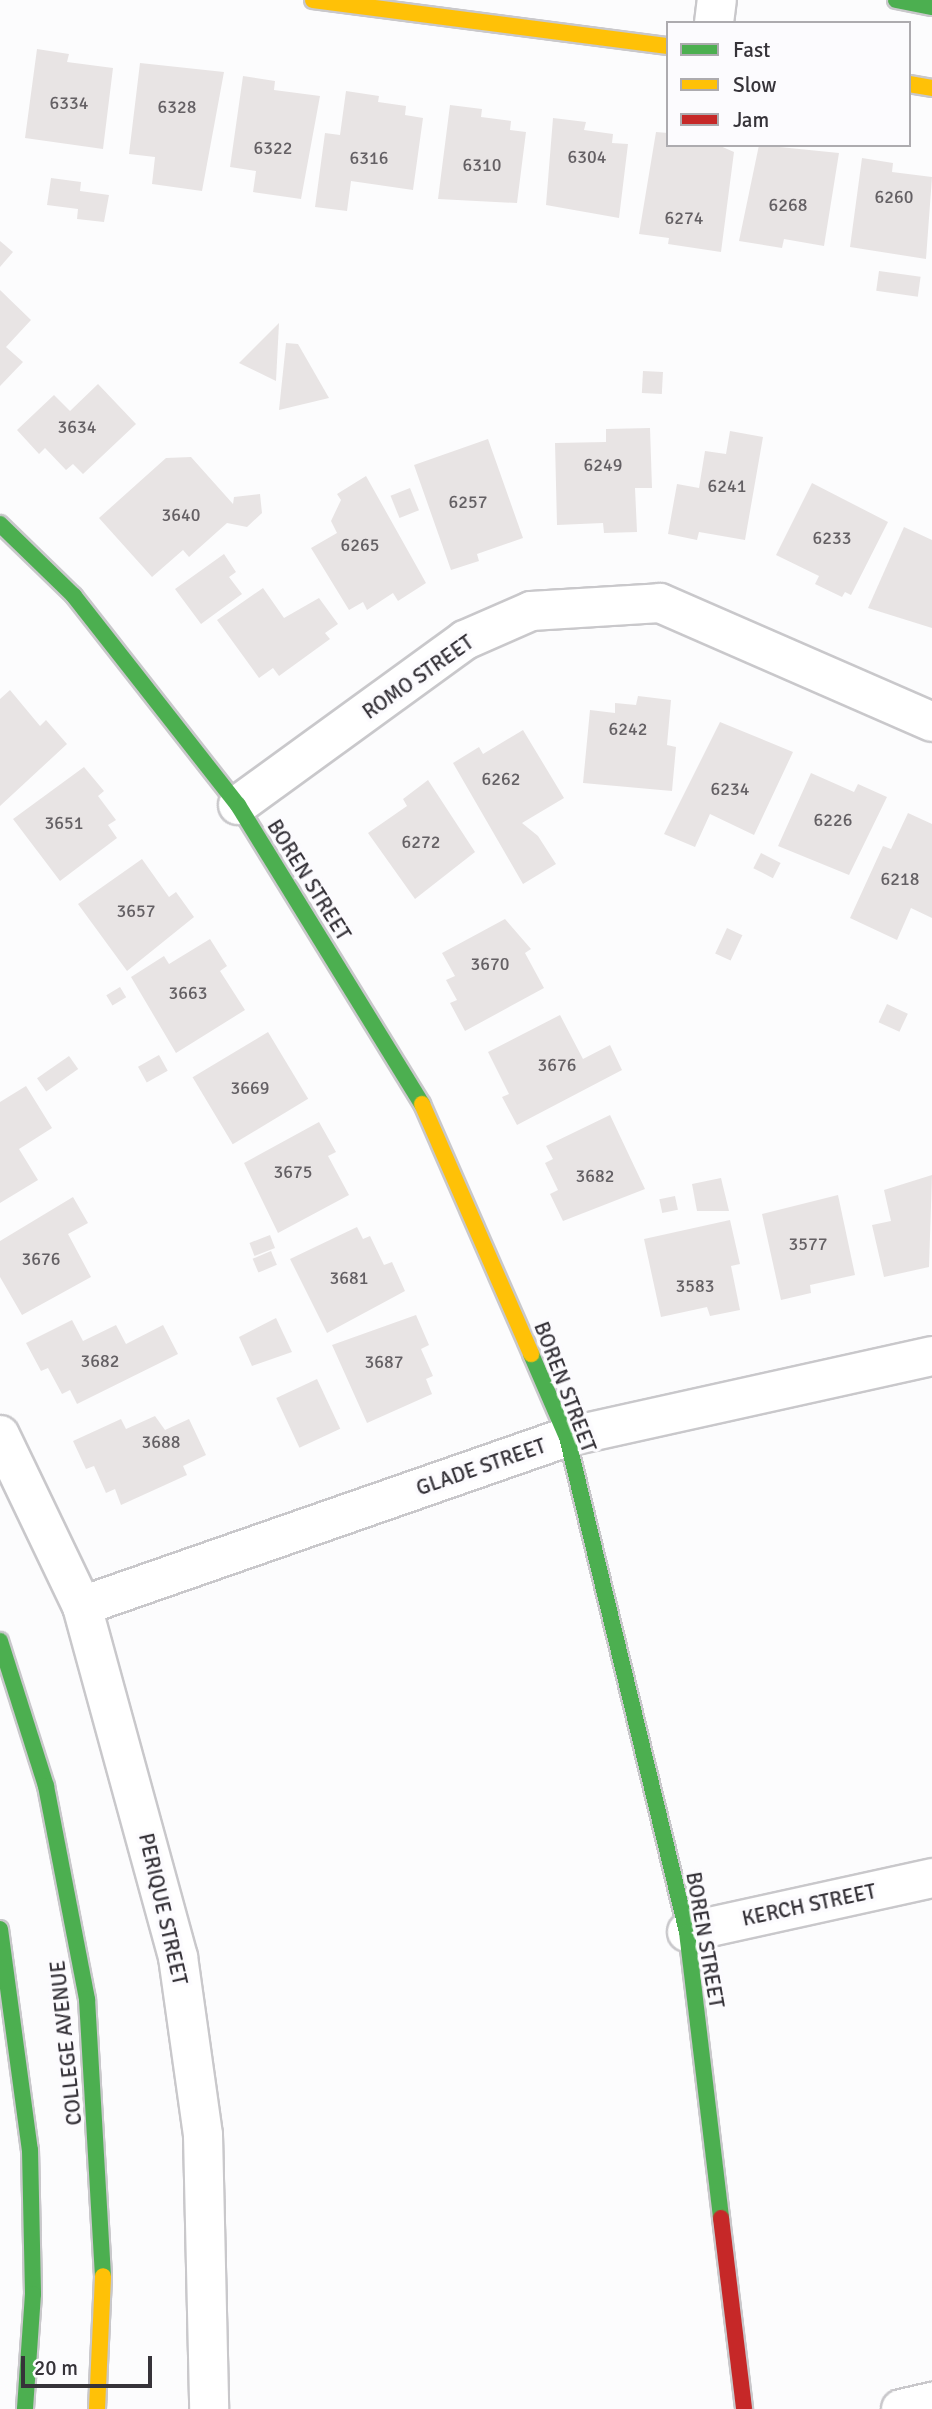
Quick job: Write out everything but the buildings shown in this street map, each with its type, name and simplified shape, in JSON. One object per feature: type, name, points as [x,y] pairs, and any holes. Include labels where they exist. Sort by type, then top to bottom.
[{"type":"street","points":[[313,0],[666,46]]},
{"type":"street","points":[[714,21],[717,0]]},
{"type":"street","points":[[896,0],[932,7]]},
{"type":"street","points":[[911,84],[932,88]]},
{"type":"street","name":"BOREN STREET","points":[[0,524],[74,596],[238,805],[419,1098],[567,1437],[687,1932],[744,2409]]},
{"type":"street","name":"ROMO STREET","points":[[238,805],[465,640],[531,611],[660,603],[932,722]]},
{"type":"street","name":"GLADE STREET","points":[[82,1606],[567,1437],[932,1356]]},
{"type":"street","name":"PERIQUE STREET","points":[[0,1435],[82,1606],[178,1957],[203,2135],[209,2409]]},
{"type":"street","name":"COLLEGE AVENUE","points":[[0,1641],[46,1786],[87,1999],[104,2252],[97,2409]]},
{"type":"street","name":"KERCH STREET","points":[[687,1932],[932,1878]]},
{"type":"street","points":[[0,1929],[30,2150],[33,2294],[25,2409]]},
{"type":"street","points":[[901,2409],[932,2402]]},
{"type":"traffic: fast","points":[[896,0],[932,7]]},
{"type":"traffic: fast","points":[[0,524],[74,596],[238,805],[422,1104]]},
{"type":"traffic: fast","points":[[531,1354],[567,1437],[687,1932],[721,2218]]},
{"type":"traffic: fast","points":[[0,1641],[46,1786],[87,1999],[103,2276]]},
{"type":"traffic: fast","points":[[0,1929],[30,2150],[33,2294],[25,2409]]},
{"type":"traffic: slow","points":[[313,0],[666,46]]},
{"type":"traffic: slow","points":[[911,84],[932,88]]},
{"type":"traffic: slow","points":[[422,1104],[531,1354]]},
{"type":"traffic: slow","points":[[97,2409],[103,2276]]},
{"type":"traffic: jam","points":[[721,2218],[744,2409]]}]
